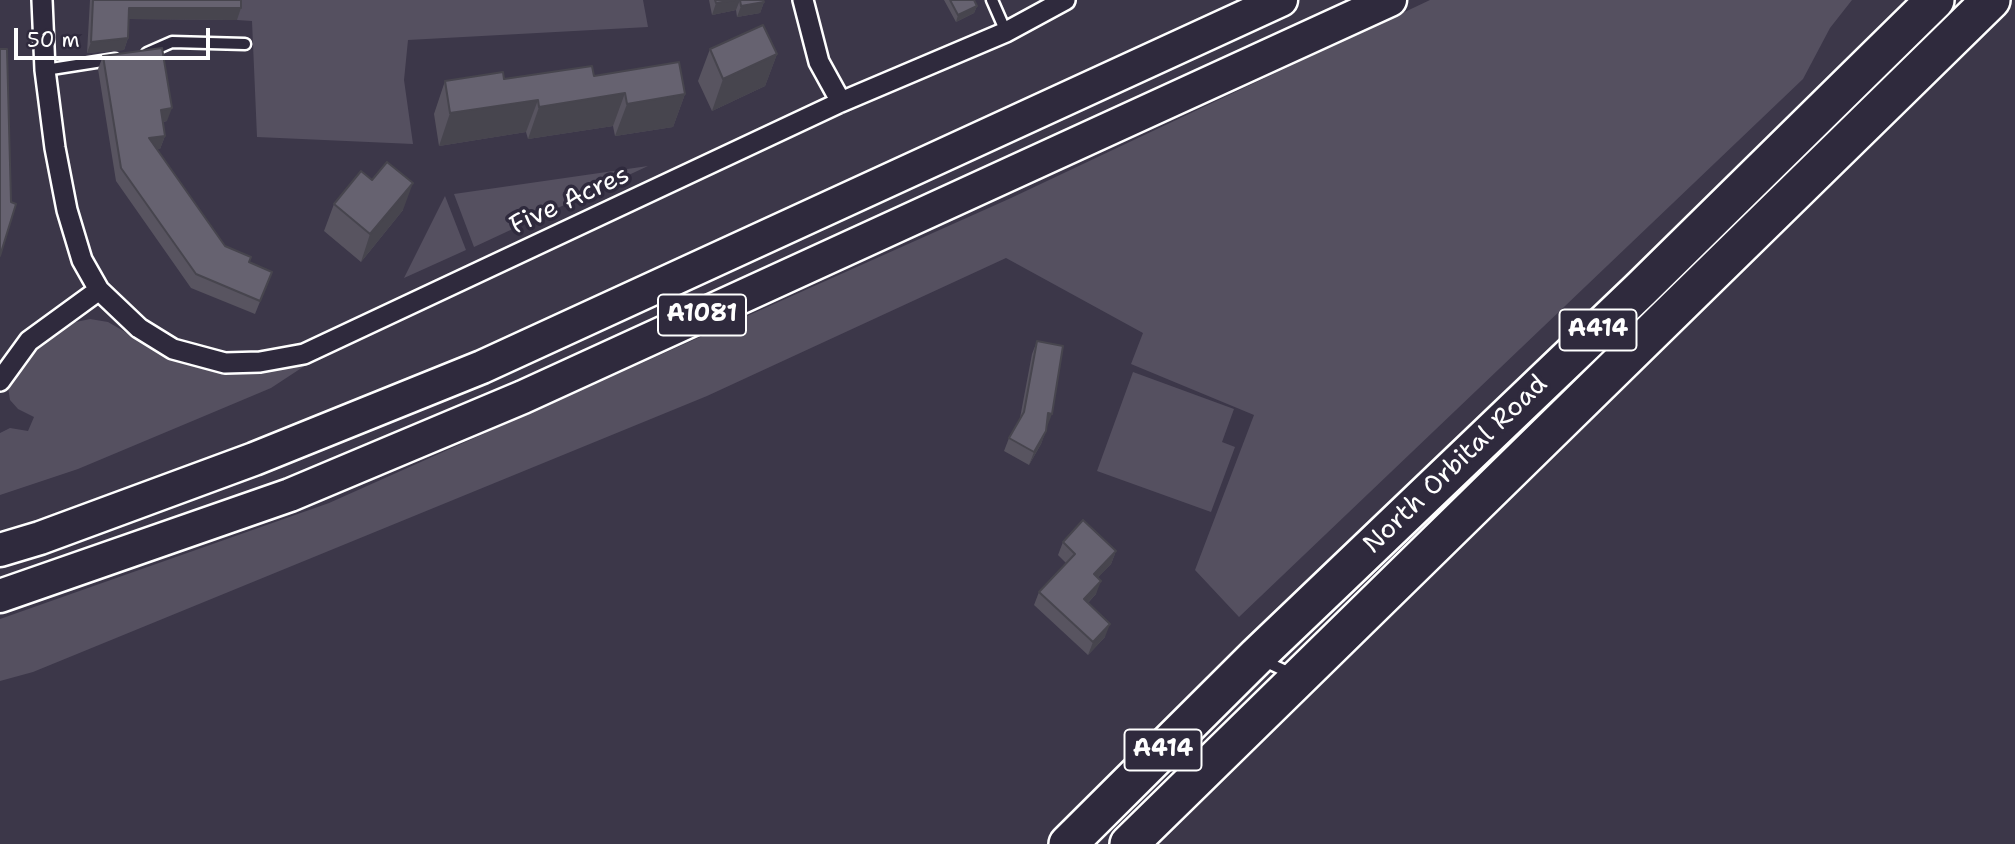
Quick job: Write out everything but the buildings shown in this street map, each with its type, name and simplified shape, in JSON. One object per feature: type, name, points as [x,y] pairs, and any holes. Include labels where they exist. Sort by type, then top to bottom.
[{"type":"highway","name":"North Orbital Road","points":[[1068,844],[1256,656],[1640,290],[1935,0]]},
{"type":"highway","name":"North Orbital Road","points":[[1129,844],[1303,677],[1991,0]]},
{"type":"main road","name":"A1081","points":[[0,550],[254,459],[482,367],[1281,0]]},
{"type":"main road","name":"A1081","points":[[0,596],[290,495],[523,397],[1390,0]]},
{"type":"street","name":"Five Acres","points":[[42,0],[45,70],[67,210],[82,260],[99,290],[139,328],[173,349],[225,363],[260,362],[304,354],[841,102],[1006,32],[1065,0]]},
{"type":"street","points":[[803,0],[819,62],[841,102]]},
{"type":"street","points":[[0,381],[29,341],[99,290]]},
{"type":"lane","points":[[992,0],[1006,32]]},
{"type":"lane","points":[[45,70],[145,54],[172,42],[245,44]]},
{"type":"lane","points":[[1256,656],[1282,672],[1303,677]]},
{"type":"shaded area","points":[[236,0],[643,0],[648,27],[408,40],[404,80],[413,144],[257,137],[252,21],[237,20]]},
{"type":"shaded area","points":[[1430,0],[1852,0],[1830,28],[1803,79],[1239,617],[1195,570],[1254,415],[1131,364],[1143,333],[1006,258],[707,396],[33,672],[0,681],[0,619],[329,503],[1011,198]]},
{"type":"shaded area","points":[[648,166],[474,247],[454,194]]},
{"type":"shaded area","points":[[445,196],[466,250],[404,278]]},
{"type":"shaded area","points":[[90,319],[108,322],[172,359],[212,371],[260,373],[306,365],[271,388],[78,469],[0,495],[0,433],[10,428],[28,431],[34,417],[18,409],[10,400],[8,387],[12,375],[32,352],[71,323]]},
{"type":"shaded area","points":[[1133,372],[1234,409],[1222,442],[1235,447],[1211,512],[1097,471]]}]
